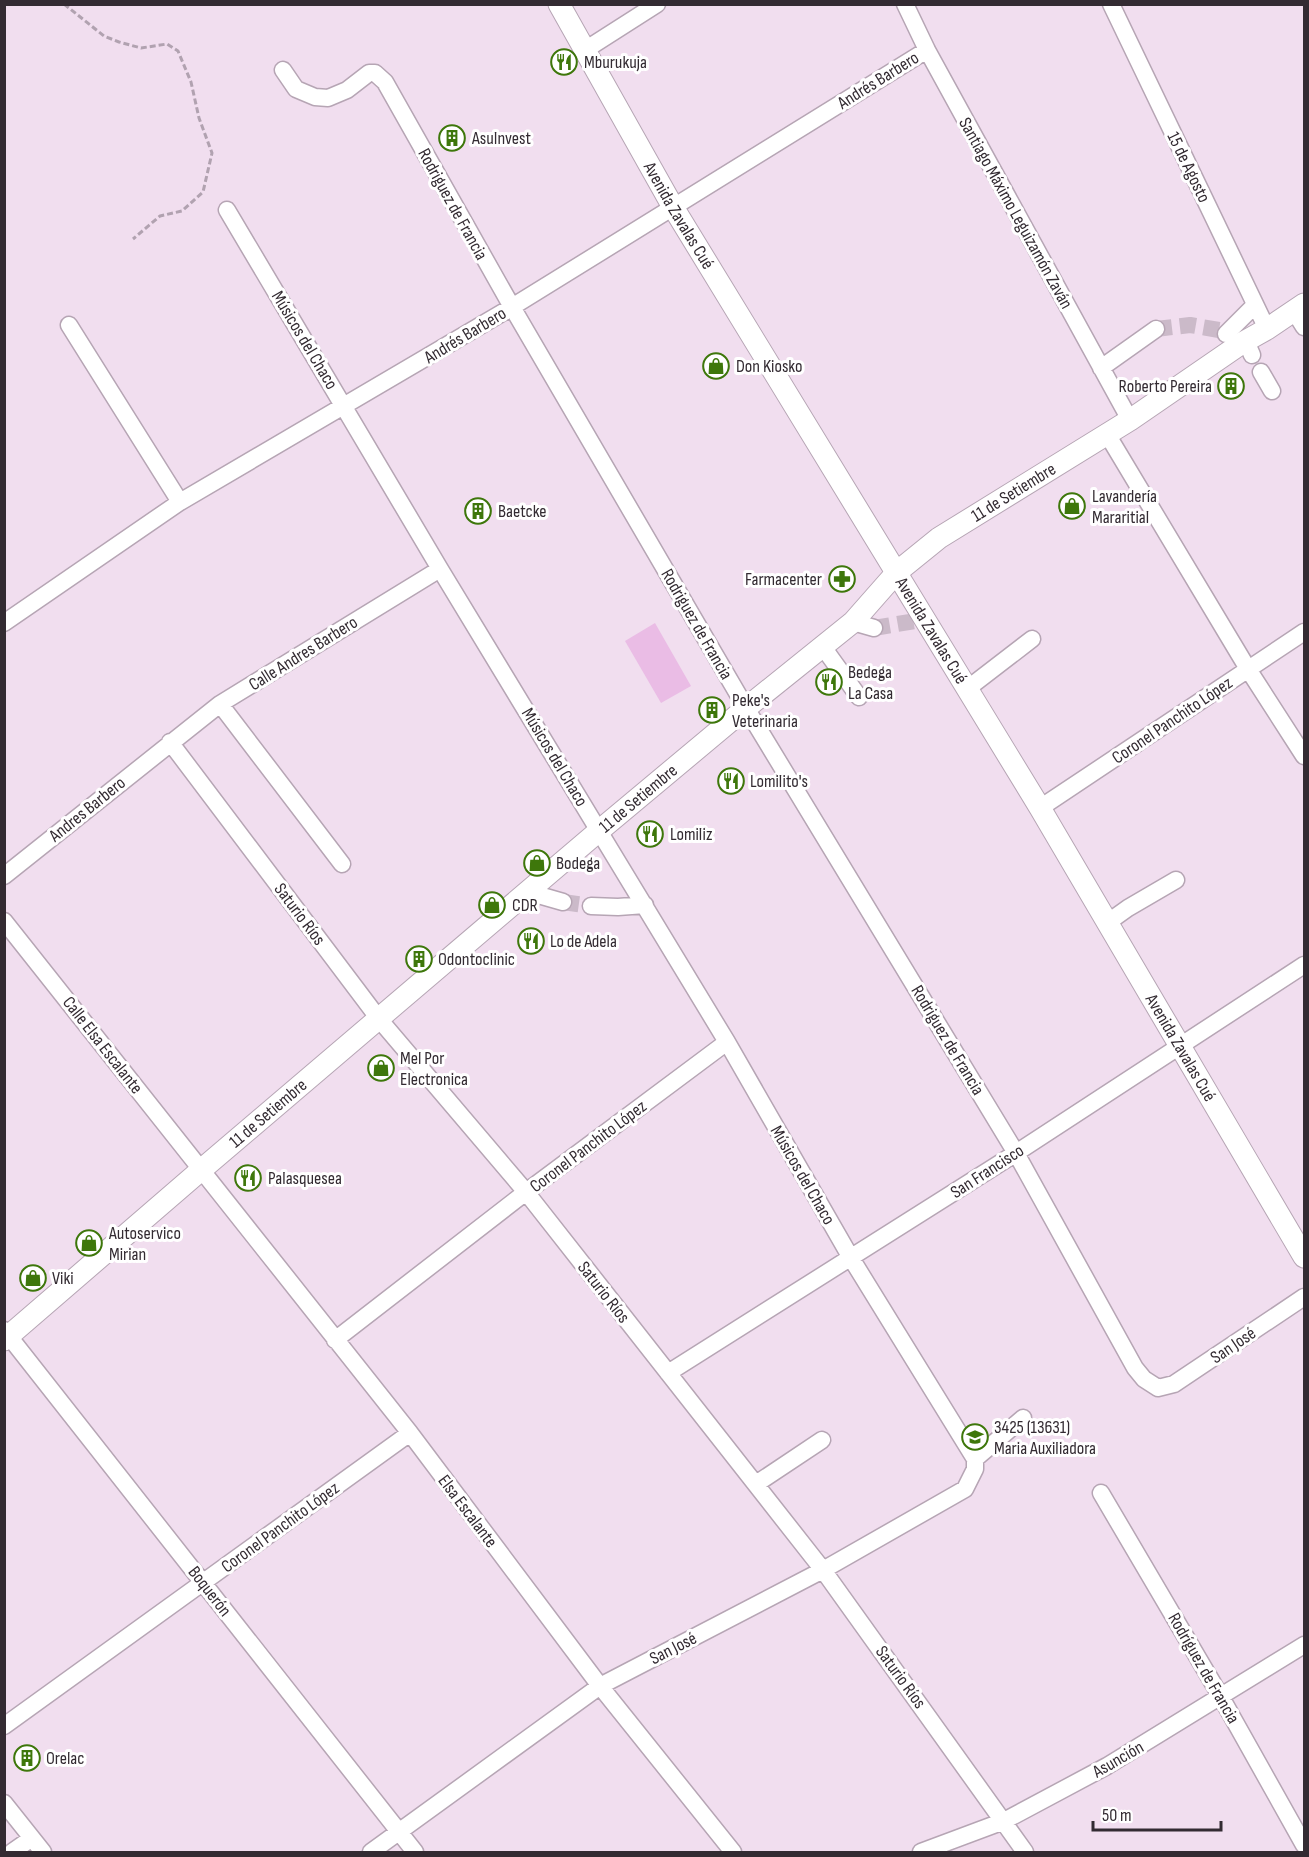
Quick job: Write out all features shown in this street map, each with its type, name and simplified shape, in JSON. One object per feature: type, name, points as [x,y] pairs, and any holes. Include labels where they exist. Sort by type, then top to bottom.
[{"type":"main road","name":"Avenida Zavalas Cué","points":[[559,4],[673,207],[897,572],[920,619],[967,688],[1040,808],[1305,1257]]},
{"type":"main road","name":"11 de Setiembre","points":[[6,1335],[600,830],[746,708],[854,622],[897,572],[939,538],[1130,420],[1237,341],[1301,314]]},
{"type":"street","points":[[585,50],[657,4]]},
{"type":"street","name":"Santiago Máximo Leguizamón Zaván","points":[[905,4],[927,50],[1130,420]]},
{"type":"street","name":"15 de Agosto","points":[[1111,4],[1267,329]]},
{"type":"street","name":"Andrés Barbero","points":[[4,623],[180,502],[512,307],[927,50]]},
{"type":"street","name":"Rodriguez de Francia","points":[[283,70],[296,89],[315,97],[328,98],[347,90],[369,73],[375,73],[385,82],[512,307],[746,708],[1016,1153],[1136,1368],[1144,1379],[1158,1388]]},
{"type":"street","name":"Músicos del Chaco","points":[[228,210],[440,568],[727,1042],[851,1258],[975,1459]]},
{"type":"street","points":[[1237,341],[1255,305]]},
{"type":"street","points":[[69,325],[180,502]]},
{"type":"street","points":[[1101,368],[1156,329]]},
{"type":"street","points":[[1261,372],[1272,391]]},
{"type":"street","points":[[1107,434],[1248,669],[1305,756]]},
{"type":"street","name":"Calle Andres Barbero","points":[[170,742],[220,704],[440,568]]},
{"type":"street","points":[[854,622],[874,628]]},
{"type":"street","name":"Coronel Panchito López","points":[[1040,808],[1305,632]]},
{"type":"street","points":[[967,688],[1032,639]]},
{"type":"street","points":[[823,647],[859,698]]},
{"type":"street","points":[[220,704],[342,864]]},
{"type":"street","name":"Andres Barbero","points":[[4,876],[170,742]]},
{"type":"street","name":"Saturio Ríos","points":[[170,742],[380,1019],[526,1192],[823,1570],[1025,1852]]},
{"type":"street","points":[[1107,923],[1176,880]]},
{"type":"street","points":[[528,892],[563,902]]},
{"type":"street","points":[[591,906],[645,905]]},
{"type":"street","name":"Calle Elsa Escalante","points":[[4,921],[201,1170]]},
{"type":"street","name":"San Francisco","points":[[668,1373],[1016,1153],[1305,965]]},
{"type":"street","name":"Coronel Panchito López","points":[[335,1340],[526,1192],[727,1042]]},
{"type":"street","name":"Elsa Escalante","points":[[201,1170],[410,1433],[600,1686],[733,1852]]},
{"type":"street","name":"San José","points":[[1158,1388],[1174,1384],[1305,1298]]},
{"type":"street","name":"Boquerón","points":[[6,1335],[415,1852]]},
{"type":"street","points":[[975,1459],[1023,1418]]},
{"type":"street","name":"Coronel Panchito López","points":[[4,1726],[410,1433]]},
{"type":"street","points":[[756,1484],[822,1440]]},
{"type":"street","name":"San José","points":[[371,1852],[600,1686],[823,1570],[965,1490],[975,1470],[975,1459]]},
{"type":"street","name":"Rodríguez de Francia","points":[[1101,1493],[1305,1845]]},
{"type":"street","name":"Asunción","points":[[921,1852],[1004,1821],[1107,1766],[1305,1645]]},
{"type":"street","points":[[4,1803],[43,1852]]},
{"type":"street","points":[[12,1852],[32,1838]]},
{"type":"path","points":[[64,4],[111,39],[141,48],[167,44],[178,51],[191,82],[199,118],[212,153],[203,192],[182,211],[160,216],[134,239]]},
{"type":"shaded area","name":"Don Kiosko","points":[[721,352],[730,368],[711,379],[702,364]]},
{"type":"shaded area","points":[[655,623],[691,686],[661,703],[625,641]]},
{"type":"tunnel","points":[[1156,329],[1190,325],[1219,330]]},
{"type":"tunnel","points":[[874,628],[915,621]]},
{"type":"tunnel","points":[[563,902],[591,906]]},
{"type":"place","name":"Mburukuja","points":[[564,62]]},
{"type":"place","name":"AsuInvest","points":[[452,138]]},
{"type":"place","name":"Don Kiosko","points":[[716,366]]},
{"type":"place","name":"Roberto Pereira","points":[[1231,386]]},
{"type":"place","name":"Lavandería Mararitial","points":[[1072,506]]},
{"type":"place","name":"Baetcke","points":[[478,511]]},
{"type":"place","name":"Farmacenter","points":[[842,579]]},
{"type":"place","name":"Bedega La Casa","points":[[829,682]]},
{"type":"place","name":"Peke's Veterinaria","points":[[712,710]]},
{"type":"place","name":"Lomilito's","points":[[731,781]]},
{"type":"place","name":"Lomiliz","points":[[650,834]]},
{"type":"place","name":"Bodega","points":[[537,863]]},
{"type":"place","name":"CDR","points":[[492,905]]},
{"type":"place","name":"Lo de Adela","points":[[531,941]]},
{"type":"place","name":"Odontoclinic","points":[[419,959]]},
{"type":"place","name":"Mel Por Electronica","points":[[381,1068]]},
{"type":"place","name":"Palasquesea","points":[[248,1178]]},
{"type":"place","name":"Autoservico Mirian","points":[[89,1243]]},
{"type":"place","name":"Viki","points":[[33,1278]]},
{"type":"place","name":"3425 (13631) Maria Auxiliadora","points":[[975,1437]]},
{"type":"place","name":"Orelac","points":[[27,1758]]}]
